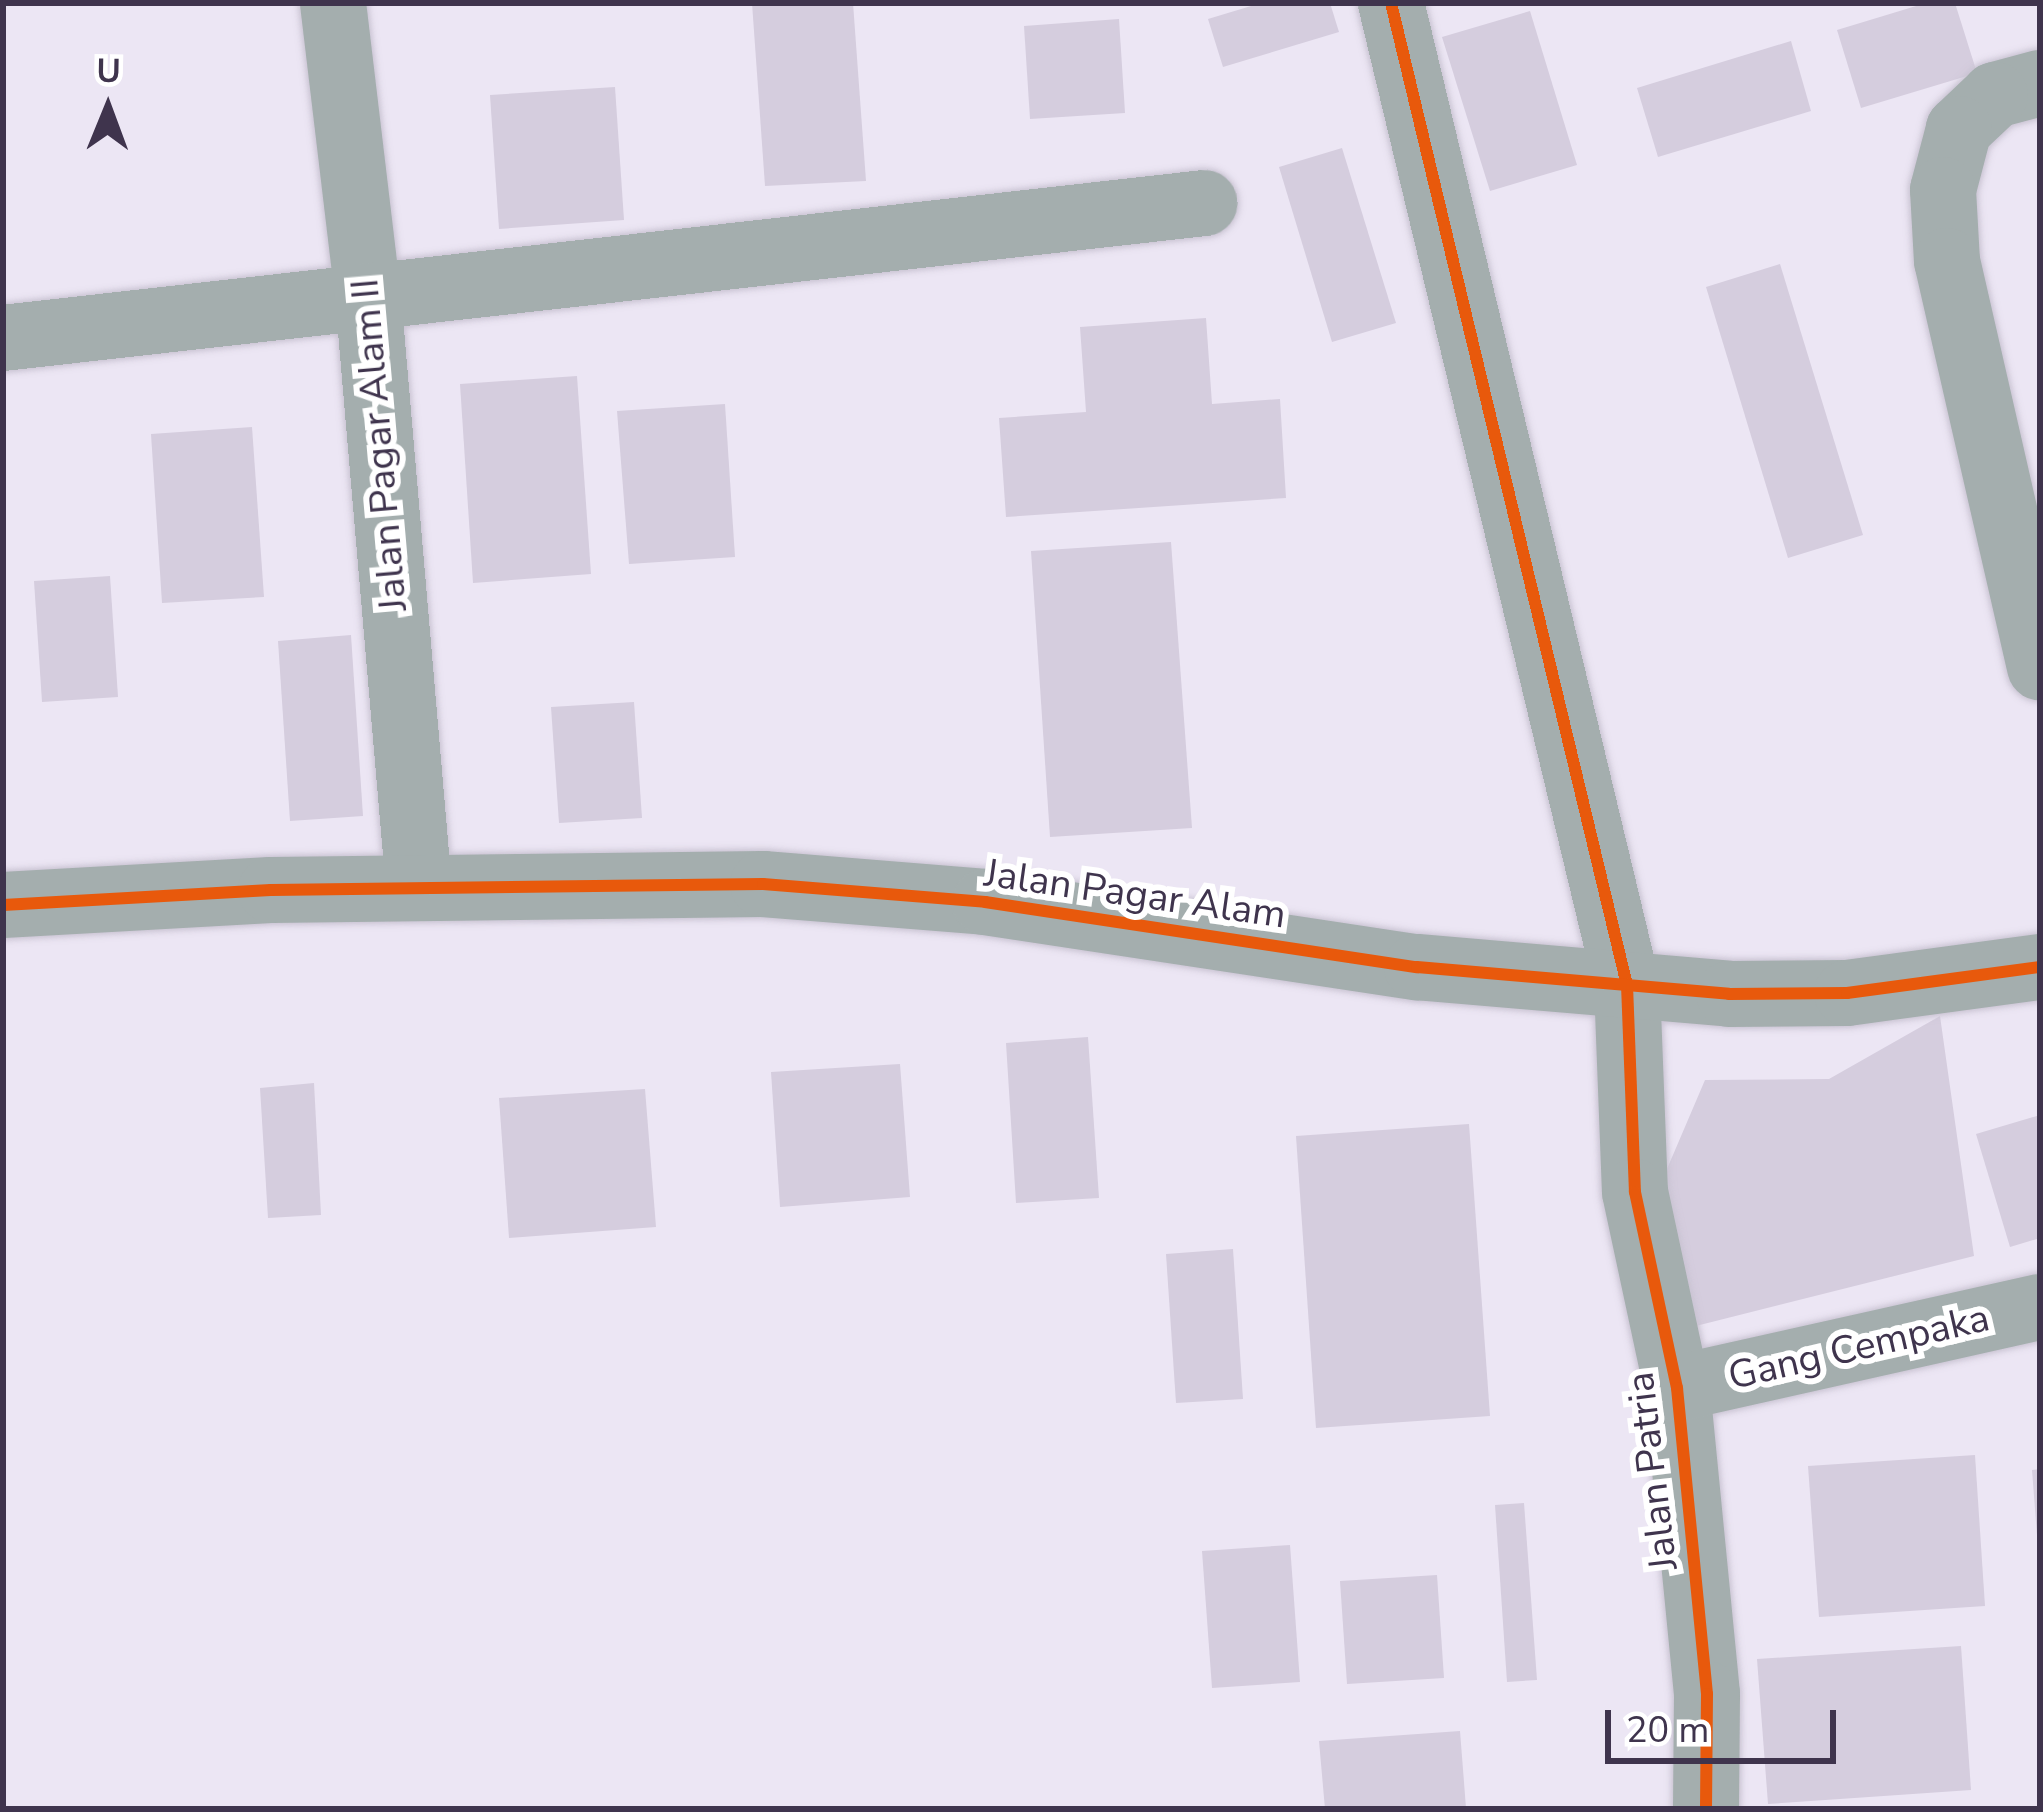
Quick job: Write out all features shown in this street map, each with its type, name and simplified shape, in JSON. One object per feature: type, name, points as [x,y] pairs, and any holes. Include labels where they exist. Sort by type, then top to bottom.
[{"type":"street","name":"Jalan Pagar Alam II","points":[[332,3],[368,296],[419,888]]},
{"type":"street","name":"Jalan Patria","points":[[1391,3],[1627,985],[1635,1192],[1677,1388],[1707,1694],[1706,1809]]},
{"type":"street","points":[[2040,83],[1995,95],[1959,129],[1943,190],[1947,261],[2040,668]]},
{"type":"street","points":[[3,338],[1204,203]]},
{"type":"street","name":"Jalan Pagar Alam","points":[[3,905],[419,888],[763,884],[985,902],[1417,967],[1627,985],[1847,993],[2040,967]]},
{"type":"street","name":"Gang Cempaka","points":[[1677,1388],[2040,1307]]},
{"type":"building","points":[[752,3],[853,3],[866,181],[765,186]]},
{"type":"building","points":[[1261,3],[1330,3],[1339,32],[1223,67],[1208,19]]},
{"type":"building","points":[[1926,3],[1955,3],[1977,73],[1861,108],[1837,30]]},
{"type":"building","points":[[1530,11],[1577,165],[1490,191],[1442,37]]},
{"type":"building","points":[[1119,19],[1125,113],[1030,119],[1024,26]]},
{"type":"building","points":[[1791,41],[1811,111],[1658,157],[1637,88]]},
{"type":"building","points":[[615,87],[624,220],[499,229],[490,95]]},
{"type":"building","points":[[1342,148],[1396,323],[1332,342],[1279,167]]},
{"type":"building","points":[[1780,264],[1863,535],[1788,558],[1706,287]]},
{"type":"building","points":[[1206,318],[1212,404],[1280,399],[1286,498],[1006,517],[999,418],[1086,412],[1080,327]]},
{"type":"building","points":[[577,376],[591,574],[473,583],[460,384]]},
{"type":"building","points":[[725,404],[735,557],[629,564],[617,411]]},
{"type":"building","points":[[252,427],[264,597],[162,603],[151,434]]},
{"type":"building","points":[[1171,542],[1192,828],[1050,837],[1031,551]]},
{"type":"building","points":[[110,576],[118,697],[42,702],[34,581]]},
{"type":"building","points":[[351,635],[363,816],[290,821],[278,641]]},
{"type":"building","points":[[634,702],[642,818],[559,823],[551,707]]},
{"type":"building","points":[[1940,1016],[1974,1256],[1680,1330],[1658,1190],[1705,1080],[1829,1079]]},
{"type":"building","points":[[1088,1037],[1099,1198],[1016,1203],[1006,1043]]},
{"type":"building","points":[[900,1064],[910,1197],[780,1207],[771,1072]]},
{"type":"building","points":[[314,1083],[321,1215],[268,1218],[260,1088]]},
{"type":"building","points":[[645,1089],[656,1227],[509,1238],[499,1098]]},
{"type":"building","points":[[2040,1115],[2040,1238],[2010,1247],[1976,1134]]},
{"type":"building","points":[[1469,1124],[1490,1416],[1316,1428],[1296,1136]]},
{"type":"building","points":[[1233,1249],[1243,1399],[1176,1403],[1166,1254]]},
{"type":"building","points":[[1975,1455],[1985,1606],[1819,1617],[1808,1466]]},
{"type":"building","points":[[2040,1469],[2040,1535],[2037,1535],[2032,1470]]},
{"type":"building","points":[[1524,1503],[1537,1680],[1507,1682],[1495,1505]]},
{"type":"building","points":[[1290,1545],[1300,1682],[1212,1688],[1202,1551]]},
{"type":"building","points":[[1437,1575],[1444,1678],[1347,1684],[1340,1581]]},
{"type":"building","points":[[1961,1646],[1971,1790],[1768,1804],[1757,1659]]},
{"type":"building","points":[[1460,1731],[1466,1808],[1325,1809],[1319,1741]]},
{"type":"cycle path","points":[[1391,3],[1627,985],[1635,1192],[1677,1388],[1707,1694],[1706,1809]]},
{"type":"cycle path","points":[[3,905],[271,890],[763,884],[985,902],[1417,967],[1729,994],[1847,993],[2040,967]]}]
